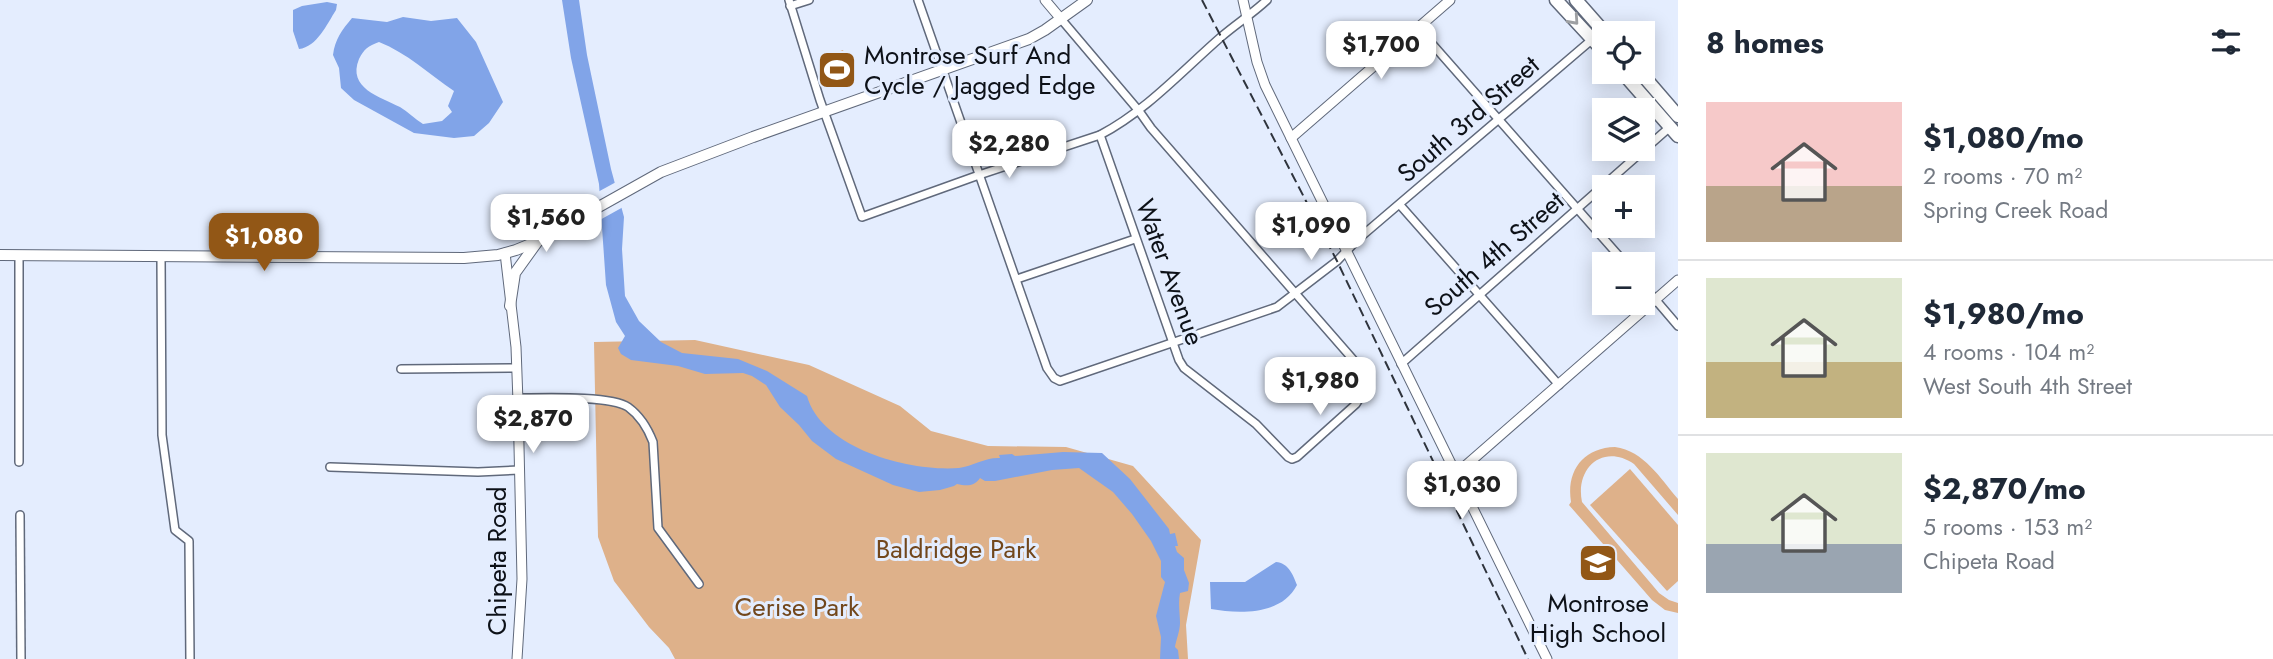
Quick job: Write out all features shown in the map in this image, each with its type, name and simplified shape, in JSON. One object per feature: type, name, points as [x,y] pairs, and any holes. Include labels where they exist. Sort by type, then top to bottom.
[{"type":"highway","points":[[1556,0],[1592,28]]},
{"type":"highway","points":[[1576,0],[1592,23]]},
{"type":"highway","points":[[1634,84],[1676,124]]},
{"type":"highway","points":[[1648,84],[1676,124]]},
{"type":"main road","points":[[0,255],[464,258],[505,253],[538,241],[661,172],[1029,39],[1087,0]]},
{"type":"main road","points":[[510,306],[516,273],[538,241]]},
{"type":"street","points":[[809,0],[790,3],[824,112],[862,217],[979,174],[1100,135],[1139,111],[1224,34],[1248,18],[1267,0]]},
{"type":"street","points":[[918,0],[1017,279],[1135,239]]},
{"type":"street","points":[[1045,0],[1151,128],[1296,294]]},
{"type":"street","points":[[1243,0],[1265,85],[1547,659]]},
{"type":"street","points":[[1290,138],[1450,0]]},
{"type":"street","points":[[1419,29],[1615,252]]},
{"type":"street","name":"South 3rd Street","points":[[1017,279],[1048,368],[1054,378],[1060,381],[1277,307],[1346,252],[1592,41]]},
{"type":"street","name":"South 4th Street","points":[[1401,363],[1676,124]]},
{"type":"street","name":"Water Avenue","points":[[1100,135],[1179,360],[1184,368],[1256,424],[1292,459],[1356,404],[1363,387],[1357,364],[1296,294]]},
{"type":"street","points":[[1400,205],[1559,385]]},
{"type":"street","name":"Chipeta Road","points":[[505,253],[518,398],[522,579],[517,659]]},
{"type":"street","points":[[19,256],[19,462]]},
{"type":"street","points":[[161,257],[162,435],[175,530],[189,541],[190,659]]},
{"type":"street","points":[[1678,280],[1655,300],[1678,327]]},
{"type":"street","points":[[1456,474],[1638,315]]},
{"type":"street","points":[[401,369],[517,368]]},
{"type":"street","points":[[518,398],[608,400],[626,405],[638,416],[653,442],[659,528],[699,584]]},
{"type":"street","points":[[330,467],[478,472],[519,470]]},
{"type":"street","points":[[19,515],[21,659]]},
{"type":"green space","name":"Montrose Surf And Cycle / Jagged Edge","points":[[843,50],[852,75],[829,83],[823,64],[835,61],[832,54]]},
{"type":"green space","name":"Baldridge Park","points":[[695,340],[809,365],[900,406],[931,431],[988,446],[1066,447],[1133,466],[1201,540],[1186,625],[1188,659],[675,659],[614,581],[598,537],[594,342]]},
{"type":"green space","points":[[1615,447],[1635,454],[1651,467],[1678,499],[1678,515],[1634,464],[1612,456],[1594,462],[1587,469],[1581,490],[1582,502],[1659,593],[1678,603],[1678,613],[1665,610],[1652,600],[1569,505],[1571,480],[1579,463],[1594,452]]},
{"type":"green space","points":[[1630,469],[1678,525],[1678,581],[1667,591],[1590,505]]},
{"type":"water","points":[[562,0],[579,0],[587,55],[624,217],[622,249],[625,296],[639,321],[661,342],[682,353],[738,359],[767,371],[807,396],[816,414],[830,430],[849,443],[893,461],[917,466],[959,468],[1000,458],[999,455],[1102,453],[1130,479],[1169,529],[1170,534],[1175,533],[1178,546],[1175,546],[1184,558],[1184,570],[1189,583],[1188,591],[1180,593],[1179,597],[1180,626],[1175,647],[1179,659],[1160,659],[1161,637],[1156,616],[1165,582],[1161,577],[1161,561],[1151,541],[1113,492],[1079,468],[1052,470],[995,481],[980,478],[970,485],[957,484],[940,490],[919,492],[893,485],[836,459],[812,441],[780,407],[766,385],[752,376],[743,373],[705,374],[678,366],[631,360],[621,354],[618,348],[625,336],[616,322],[606,285],[599,184],[571,58]]},
{"type":"water","points":[[327,2],[337,4],[336,10],[316,39],[299,49],[293,31],[293,10]]},
{"type":"water","points":[[403,17],[431,21],[457,18],[476,42],[503,102],[489,123],[474,136],[454,138],[414,133],[354,100],[341,88],[339,68],[333,55],[342,31],[352,18],[387,22]],"holes":[[[379,42],[454,91],[448,106],[452,112],[442,121],[423,124],[361,84],[356,69],[363,53],[369,46]]]},
{"type":"water","points":[[1276,562],[1287,567],[1297,585],[1281,602],[1247,612],[1211,609],[1210,582],[1245,582]]},
{"type":"pier","points":[[618,181],[625,206],[598,221],[596,193]]},
{"type":"railway","points":[[1202,0],[1337,261],[1528,659]]},
{"type":"place","name":"Montrose Surf And Cycle / Jagged Edge","points":[[837,70]]},
{"type":"place","name":"Montrose High School","points":[[1598,563]]},
{"type":"park label","name":"Cerise Park","points":[[797,607]]}]
